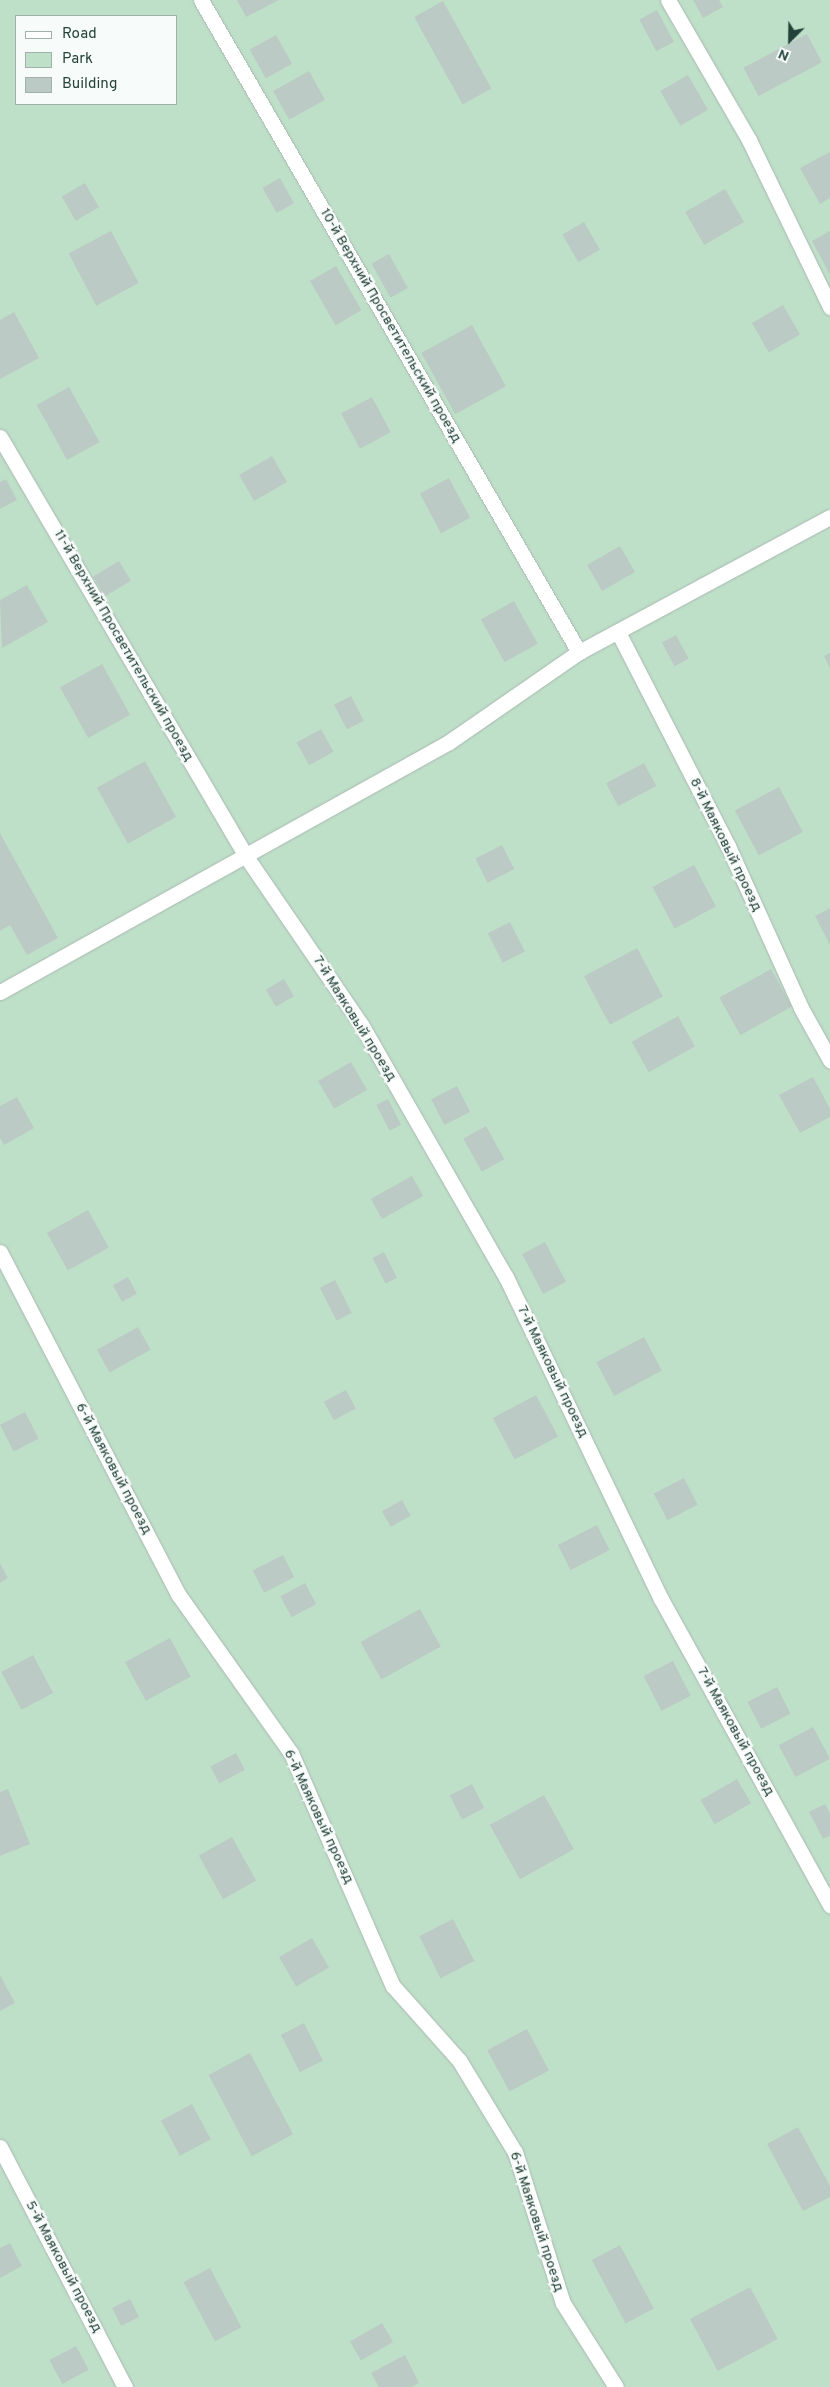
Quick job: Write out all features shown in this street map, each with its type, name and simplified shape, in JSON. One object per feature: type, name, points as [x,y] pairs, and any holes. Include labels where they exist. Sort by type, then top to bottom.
[{"type":"street","name":"10-й Верхний Просветительский проезд","points":[[201,0],[579,652]]},
{"type":"street","points":[[668,0],[749,140],[830,306]]},
{"type":"street","name":"11-й Верхний Просветительский проезд","points":[[0,437],[245,855]]},
{"type":"street","points":[[0,992],[449,742],[579,652],[830,517]]},
{"type":"street","name":"8-й Маяковый проезд","points":[[618,632],[728,846],[801,1008],[830,1060]]},
{"type":"street","name":"7-й Маяковый проезд","points":[[245,855],[362,1026],[506,1277],[662,1599],[830,1905]]},
{"type":"street","name":"6-й Маяковый проезд","points":[[0,1252],[178,1594],[291,1753],[393,1986],[459,2060],[515,2152],[563,2303],[616,2387]]},
{"type":"street","name":"5-й Маяковый проезд","points":[[0,2147],[125,2387]]},
{"type":"green space","points":[[0,0],[830,0],[830,2387],[0,2387]]},
{"type":"building","points":[[237,0],[279,0],[246,17]]},
{"type":"building","points":[[693,0],[719,0],[723,7],[703,18]]},
{"type":"building","points":[[443,1],[491,88],[463,104],[414,17]]},
{"type":"building","points":[[657,10],[674,42],[656,51],[639,19]]},
{"type":"building","points":[[807,34],[822,62],[758,96],[743,68]]},
{"type":"building","points":[[276,35],[292,64],[266,78],[250,50]]},
{"type":"building","points":[[309,71],[325,100],[289,120],[273,91]]},
{"type":"building","points":[[688,75],[708,110],[680,126],[660,91]]},
{"type":"building","points":[[830,152],[830,198],[820,204],[800,168]]},
{"type":"building","points":[[280,178],[294,203],[277,213],[263,188]]},
{"type":"building","points":[[85,183],[99,207],[76,221],[62,197]]},
{"type":"building","points":[[725,189],[744,222],[704,245],[685,212]]},
{"type":"building","points":[[584,222],[600,250],[578,262],[562,234]]},
{"type":"building","points":[[111,231],[139,283],[96,306],[69,254]]},
{"type":"building","points":[[830,231],[830,275],[812,241]]},
{"type":"building","points":[[389,254],[408,288],[390,298],[372,264]]},
{"type":"building","points":[[336,266],[362,310],[336,325],[310,281]]},
{"type":"building","points":[[783,305],[800,334],[769,352],[752,323]]},
{"type":"building","points":[[14,312],[39,358],[0,379],[0,320]]},
{"type":"building","points":[[472,325],[506,386],[455,414],[421,353]]},
{"type":"building","points":[[69,387],[100,442],[67,460],[37,405]]},
{"type":"building","points":[[372,397],[391,432],[360,449],[341,413]]},
{"type":"building","points":[[272,456],[287,482],[254,501],[239,475]]},
{"type":"building","points":[[449,478],[470,518],[441,533],[420,493]]},
{"type":"building","points":[[6,479],[17,500],[0,509],[0,482]]},
{"type":"building","points":[[620,546],[635,572],[602,591],[587,565]]},
{"type":"building","points":[[119,561],[131,581],[105,596],[93,576]]},
{"type":"building","points":[[27,585],[48,622],[2,648],[0,600]]},
{"type":"building","points":[[514,601],[538,644],[505,662],[481,619]]},
{"type":"building","points":[[676,635],[689,659],[675,666],[662,643]]},
{"type":"building","points":[[830,653],[830,668],[824,656]]},
{"type":"building","points":[[102,664],[130,715],[88,738],[60,687]]},
{"type":"building","points":[[351,696],[364,721],[347,730],[334,705]]},
{"type":"building","points":[[321,729],[334,752],[309,765],[297,743]]},
{"type":"building","points":[[145,761],[176,817],[128,844],[97,788]]},
{"type":"building","points":[[644,763],[656,786],[618,806],[606,783]]},
{"type":"building","points":[[779,787],[803,832],[759,856],[735,810]]},
{"type":"building","points":[[0,833],[58,938],[27,955],[10,925],[0,931]]},
{"type":"building","points":[[502,845],[514,869],[488,883],[475,859]]},
{"type":"building","points":[[694,865],[716,906],[675,929],[653,887]]},
{"type":"building","points":[[830,908],[830,945],[815,916]]},
{"type":"building","points":[[510,922],[525,951],[503,963],[488,933]]},
{"type":"building","points":[[637,948],[663,997],[610,1025],[584,976]]},
{"type":"building","points":[[771,969],[792,1007],[740,1035],[719,998]]},
{"type":"building","points":[[284,979],[294,996],[276,1007],[266,990]]},
{"type":"building","points":[[678,1016],[695,1047],[649,1072],[632,1042]]},
{"type":"building","points":[[351,1062],[367,1090],[334,1109],[318,1081]]},
{"type":"building","points":[[813,1077],[830,1109],[830,1117],[800,1133],[779,1095]]},
{"type":"building","points":[[457,1086],[470,1112],[444,1125],[431,1099]]},
{"type":"building","points":[[17,1097],[34,1128],[4,1145],[0,1138],[0,1106]]},
{"type":"building","points":[[388,1099],[401,1125],[390,1131],[376,1105]]},
{"type":"building","points":[[486,1126],[504,1159],[482,1172],[463,1139]]},
{"type":"building","points":[[412,1176],[423,1196],[382,1219],[371,1199]]},
{"type":"building","points":[[88,1210],[109,1248],[68,1270],[47,1233]]},
{"type":"building","points":[[545,1242],[566,1282],[543,1294],[522,1254]]},
{"type":"building","points":[[384,1252],[397,1278],[386,1284],[372,1258]]},
{"type":"building","points":[[128,1277],[137,1294],[122,1302],[113,1285]]},
{"type":"building","points":[[335,1280],[352,1313],[337,1321],[320,1288]]},
{"type":"building","points":[[138,1327],[151,1350],[109,1373],[97,1350]]},
{"type":"building","points":[[644,1337],[662,1371],[614,1396],[596,1362]]},
{"type":"building","points":[[346,1390],[356,1409],[334,1420],[324,1402]]},
{"type":"building","points":[[536,1395],[558,1436],[515,1460],[493,1418]]},
{"type":"building","points":[[25,1412],[39,1439],[14,1451],[0,1425]]},
{"type":"building","points":[[684,1478],[698,1505],[667,1520],[654,1493]]},
{"type":"building","points":[[402,1500],[411,1516],[391,1527],[382,1511]]},
{"type":"building","points":[[597,1525],[610,1550],[571,1570],[558,1545]]},
{"type":"building","points":[[283,1555],[294,1577],[264,1593],[253,1570]]},
{"type":"building","points":[[0,1563],[8,1578],[0,1583]]},
{"type":"building","points":[[305,1583],[316,1604],[292,1617],[280,1596]]},
{"type":"building","points":[[420,1609],[441,1647],[381,1680],[361,1642]]},
{"type":"building","points":[[170,1638],[191,1677],[146,1701],[125,1662]]},
{"type":"building","points":[[33,1655],[53,1693],[21,1710],[1,1672]]},
{"type":"building","points":[[673,1661],[691,1696],[661,1711],[644,1676]]},
{"type":"building","points":[[777,1687],[791,1714],[761,1729],[748,1702]]},
{"type":"building","points":[[813,1727],[830,1759],[795,1777],[779,1745]]},
{"type":"building","points":[[236,1753],[245,1770],[219,1783],[210,1767]]},
{"type":"building","points":[[737,1779],[751,1803],[715,1824],[701,1800]]},
{"type":"building","points":[[472,1784],[484,1808],[462,1819],[450,1795]]},
{"type":"building","points":[[8,1789],[30,1844],[0,1856],[0,1792]]},
{"type":"building","points":[[544,1795],[574,1849],[520,1879],[490,1825]]},
{"type":"building","points":[[825,1804],[830,1813],[830,1836],[823,1839],[809,1812]]},
{"type":"building","points":[[232,1837],[256,1881],[223,1899],[199,1855]]},
{"type":"building","points":[[453,1919],[474,1961],[440,1978],[419,1936]]},
{"type":"building","points":[[312,1938],[329,1967],[296,1986],[279,1957]]},
{"type":"building","points":[[0,1975],[15,2003],[0,2011]]},
{"type":"building","points":[[304,2023],[323,2060],[300,2072],[281,2035]]},
{"type":"building","points":[[527,2029],[549,2070],[509,2092],[487,2050]]},
{"type":"building","points":[[250,2053],[293,2134],[252,2156],[209,2075]]},
{"type":"building","points":[[192,2104],[211,2139],[180,2156],[161,2120]]},
{"type":"building","points":[[798,2127],[830,2186],[830,2197],[803,2211],[767,2144]]},
{"type":"building","points":[[10,2243],[22,2266],[0,2278],[0,2248]]},
{"type":"building","points":[[620,2245],[654,2309],[626,2324],[592,2260]]},
{"type":"building","points":[[210,2268],[241,2327],[215,2341],[184,2282]]},
{"type":"building","points":[[750,2287],[778,2339],[718,2371],[690,2319]]},
{"type":"building","points":[[130,2299],[139,2317],[121,2326],[112,2308]]},
{"type":"building","points":[[382,2323],[393,2342],[361,2361],[350,2342]]},
{"type":"building","points":[[76,2346],[89,2370],[62,2384],[50,2360]]},
{"type":"building","points":[[405,2355],[419,2383],[411,2387],[379,2387],[371,2373]]}]
